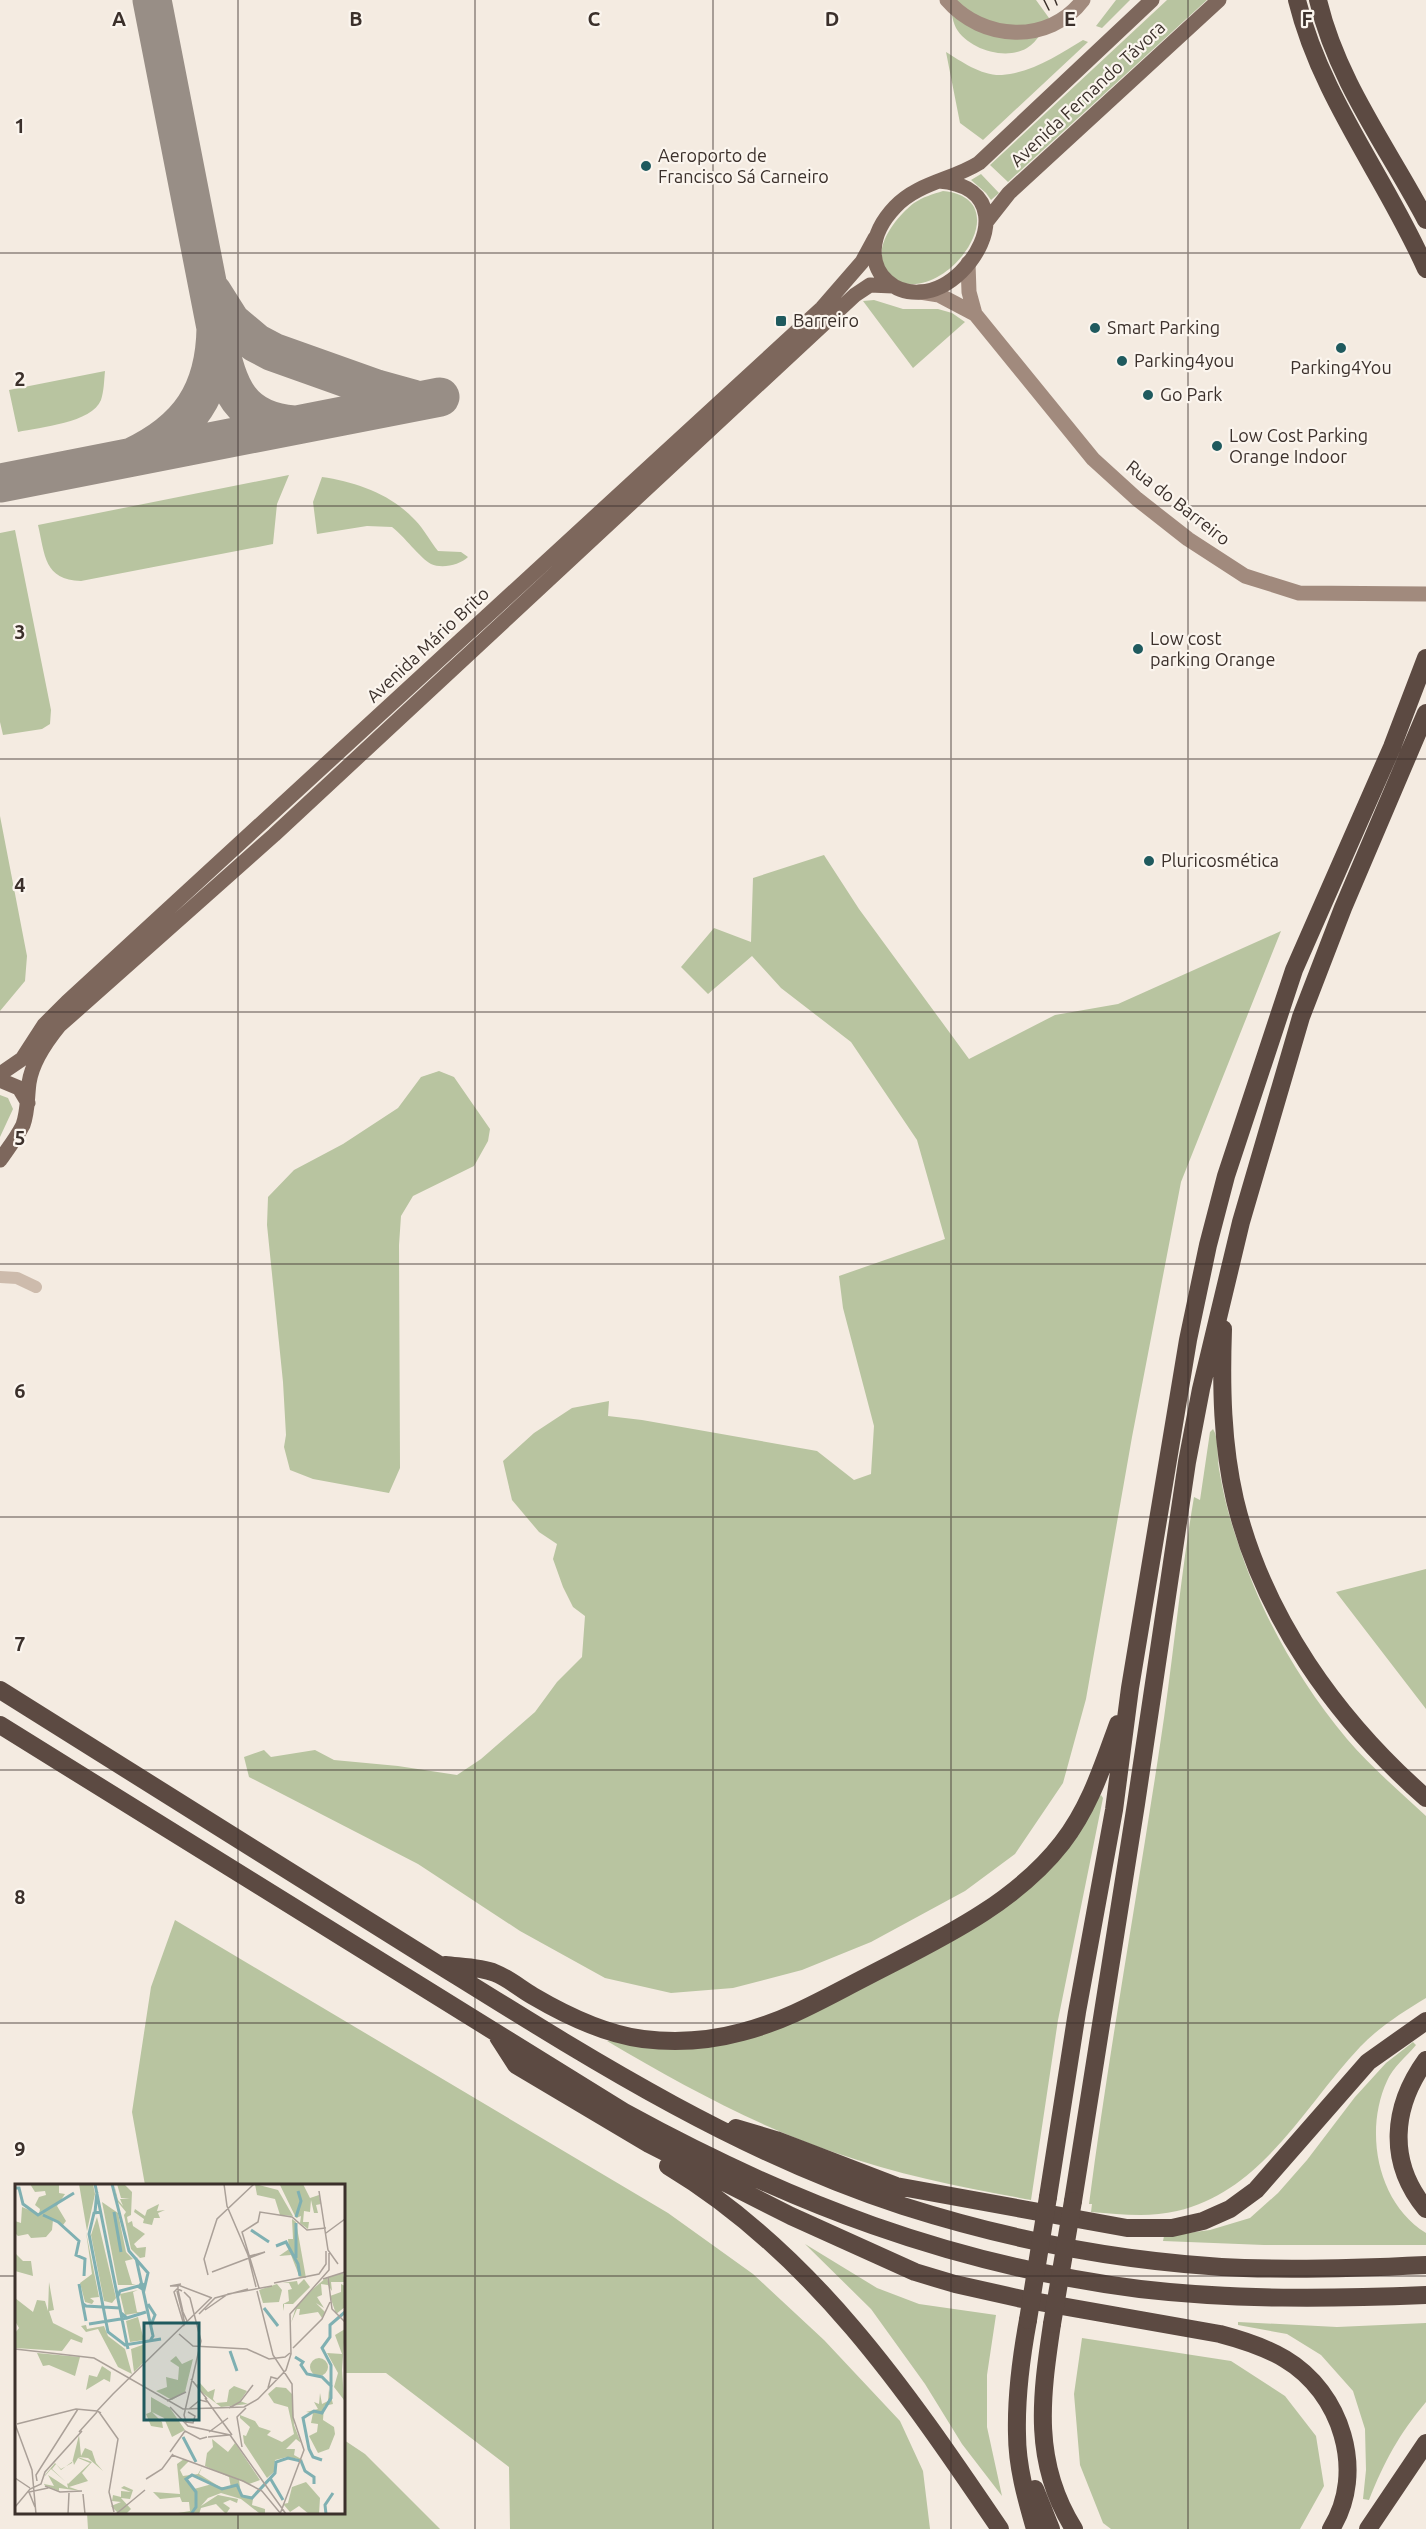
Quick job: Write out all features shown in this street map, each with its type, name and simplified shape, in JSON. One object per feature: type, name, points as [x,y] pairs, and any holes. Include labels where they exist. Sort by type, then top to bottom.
[{"type":"highway","points":[[1298,0],[1310,43],[1332,93],[1399,211],[1426,269]]},
{"type":"highway","points":[[1318,0],[1327,34],[1351,88],[1426,220]]},
{"type":"highway","points":[[1035,2529],[1026,2497],[1018,2446],[1018,2388],[1077,2012],[1114,1810],[1130,1688],[1188,1340],[1208,1245],[1226,1176],[1294,970],[1392,747],[1426,658]]},
{"type":"highway","points":[[1074,2529],[1061,2509],[1044,2451],[1043,2390],[1136,1804],[1190,1442],[1228,1276],[1258,1160],[1301,1017],[1325,950],[1426,713]]},
{"type":"highway","points":[[1228,1276],[1222,1369],[1225,1431],[1235,1500],[1253,1557],[1286,1628],[1322,1685],[1366,1739],[1426,1798]]},
{"type":"highway","points":[[437,1963],[494,1972],[574,2018],[614,2033],[640,2038],[671,2041],[706,2039],[744,2032],[774,2023],[967,1922],[995,1905],[1041,1867],[1062,1843],[1090,1798],[1130,1688]]},
{"type":"highway","points":[[0,1690],[573,2048],[683,2112],[784,2161],[841,2184],[923,2212],[1011,2235],[1098,2253],[1217,2266],[1337,2269],[1426,2265]]},
{"type":"highway","points":[[0,1725],[624,2112],[731,2169],[824,2208],[939,2248],[1050,2274],[1172,2292],[1261,2297],[1426,2295]]},
{"type":"highway","points":[[471,2018],[507,2069],[686,2177],[767,2240],[810,2279],[887,2367],[1000,2529]]},
{"type":"highway","points":[[683,2112],[776,2140],[896,2186],[1127,2228],[1172,2228],[1203,2221],[1230,2209],[1256,2190],[1368,2062],[1426,2021]]},
{"type":"highway","points":[[495,2032],[516,2065],[649,2144],[791,2216],[915,2272],[1022,2300],[1220,2334],[1252,2343],[1286,2359],[1311,2379],[1329,2403],[1342,2431],[1347,2462],[1345,2492],[1331,2529]]},
{"type":"highway","points":[[1426,2060],[1413,2077],[1403,2101],[1398,2126],[1399,2148],[1403,2165],[1411,2188],[1426,2209]]},
{"type":"highway","points":[[1018,2388],[1028,2408],[1028,2453],[1036,2494],[1051,2529]]},
{"type":"highway","points":[[1368,2529],[1423,2447]]},
{"type":"highway","points":[[1384,2529],[1423,2447]]},
{"type":"main road","points":[[947,0],[973,22],[989,29],[1023,33],[1052,25],[1083,0]]},
{"type":"main road","name":"Avenida Fernando Távora","points":[[939,181],[963,173],[979,163],[1152,0]]},
{"type":"main road","name":"Avenida Fernando Távora","points":[[987,221],[1008,193],[1219,0]]},
{"type":"main road","points":[[939,181],[957,183],[972,190],[979,197],[987,221],[985,235],[969,262],[950,280],[920,292],[903,291],[893,286],[878,271],[874,251],[875,238],[894,208],[908,195],[939,181]]},
{"type":"main road","name":"Avenida Mário Brito","points":[[0,1074],[22,1059],[44,1025],[68,1002],[822,308],[862,262],[875,238]]},
{"type":"main road","name":"Rua do Barreiro","points":[[969,262],[969,292],[975,314]]},
{"type":"main road","name":"Avenida Mário Brito","points":[[0,1160],[22,1126],[28,1103],[29,1082],[34,1067],[45,1043],[59,1026],[274,835],[855,295],[870,285],[893,286]]},
{"type":"main road","name":"Rua do Barreiro","points":[[920,292],[939,295],[975,314],[1093,459],[1137,499],[1188,539],[1245,576],[1299,593],[1426,594]]},
{"type":"main road","points":[[0,1080],[19,1088],[28,1103]]},
{"type":"street","points":[[0,1277],[17,1278],[36,1287]]},
{"type":"green space","points":[[949,0],[1036,0],[1049,18],[1043,30],[1027,48],[1018,52],[998,53],[978,47],[962,35],[956,28]]},
{"type":"green space","points":[[1116,0],[1130,0],[1102,28],[1096,26]]},
{"type":"green space","points":[[1167,0],[1207,0],[1008,182],[990,165]]},
{"type":"green space","points":[[1083,40],[1088,42],[983,140],[960,123],[946,52],[980,71],[1002,75],[1034,67]]},
{"type":"green space","points":[[981,174],[999,193],[991,200],[971,180]]},
{"type":"green space","points":[[943,191],[964,197],[975,209],[977,225],[971,242],[960,258],[945,272],[927,281],[909,284],[900,282],[889,273],[883,264],[883,245],[887,235],[914,203]]},
{"type":"green space","points":[[874,300],[903,309],[938,309],[952,313],[965,322],[913,368],[863,301]]},
{"type":"green space","points":[[105,371],[101,400],[96,408],[77,419],[64,423],[18,432],[9,390]]},
{"type":"green space","points":[[289,475],[277,504],[273,544],[81,581],[69,580],[60,576],[53,571],[45,556],[38,525]]},
{"type":"green space","points":[[322,477],[348,482],[384,496],[415,520],[438,551],[461,552],[468,557],[451,565],[431,564],[392,527],[367,526],[317,534],[313,502]]},
{"type":"green space","points":[[15,530],[51,710],[50,724],[42,729],[3,735],[0,722],[0,533]]},
{"type":"green space","points":[[0,816],[27,956],[25,981],[0,1011]]},
{"type":"green space","points":[[824,855],[859,909],[969,1059],[1055,1015],[1118,1004],[1281,931],[1181,1182],[1132,1437],[1086,1699],[1063,1783],[1015,1854],[965,1891],[871,1942],[802,1970],[733,1988],[671,1993],[605,1978],[520,1931],[418,1864],[249,1777],[244,1757],[264,1750],[271,1757],[315,1750],[334,1760],[457,1775],[481,1759],[535,1712],[557,1682],[582,1657],[585,1616],[573,1607],[563,1587],[553,1559],[557,1544],[539,1532],[512,1500],[503,1461],[534,1433],[572,1408],[609,1401],[608,1416],[817,1451],[854,1480],[871,1474],[874,1426],[843,1308],[839,1276],[945,1239],[917,1140],[851,1042],[781,988],[752,956],[708,994],[681,967],[714,928],[751,942],[753,878]]},
{"type":"green space","points":[[439,1071],[454,1077],[490,1129],[488,1141],[474,1166],[413,1196],[401,1216],[399,1245],[400,1468],[389,1493],[313,1479],[290,1470],[284,1447],[286,1435],[283,1382],[267,1225],[268,1197],[294,1170],[343,1144],[398,1108],[421,1077]]},
{"type":"green space","points":[[0,1095],[8,1098],[13,1109],[0,1137]]},
{"type":"green space","points":[[1213,1429],[1222,1487],[1234,1531],[1257,1594],[1282,1645],[1312,1693],[1347,1739],[1375,1769],[1426,1816],[1426,1998],[1367,2040],[1280,2144],[1234,2185],[1207,2201],[1177,2211],[1134,2215],[1091,2212],[1092,2204],[1089,2204],[1097,2146],[1160,1745],[1189,1528],[1194,1497],[1200,1500],[1210,1432]]},
{"type":"green space","points":[[1426,1569],[1426,1709],[1336,1592]]},
{"type":"green space","points":[[1101,1795],[1103,1798],[1058,2020],[1031,2200],[908,2174],[860,2161],[806,2142],[719,2103],[607,2041],[729,2043],[992,1913]]},
{"type":"green space","points":[[175,1920],[668,2213],[753,2274],[824,2340],[900,2421],[923,2471],[930,2529],[510,2529],[509,2467],[386,2373],[345,2373],[345,2184],[145,2184],[132,2112],[151,1987]]},
{"type":"green space","points":[[1413,2042],[1416,2045],[1387,2081],[1376,2122],[1376,2143],[1386,2185],[1396,2204],[1409,2220],[1426,2233],[1426,2245],[1264,2245],[1163,2241],[1164,2236],[1210,2230],[1250,2218],[1278,2193],[1307,2160],[1355,2097],[1386,2063]]},
{"type":"green space","points":[[805,2244],[877,2288],[919,2304],[996,2315],[987,2375],[987,2427],[1002,2496],[962,2444],[925,2384],[871,2309]]},
{"type":"green space","points":[[1238,2322],[1337,2327],[1426,2323],[1426,2402],[1393,2449],[1369,2500],[1363,2499],[1366,2470],[1365,2429],[1353,2391],[1321,2355],[1287,2334],[1238,2325]]},
{"type":"green space","points":[[1082,2338],[1231,2361],[1285,2396],[1316,2436],[1324,2486],[1300,2529],[1111,2529],[1103,2523],[1080,2465],[1074,2394]]},
{"type":"green space","points":[[345,2441],[365,2454],[440,2529],[88,2529],[87,2514],[345,2514]]},
{"type":"taxiway","points":[[132,457],[169,434],[195,406],[204,390],[210,371],[216,328],[152,0]]},
{"type":"taxiway","points":[[212,292],[231,322],[256,343],[273,352],[377,389],[413,399]]},
{"type":"taxiway","points":[[218,340],[226,373],[239,399],[260,417],[294,425]]},
{"type":"taxiway","points":[[0,483],[440,397]]},
{"type":"tram line","points":[[1044,0],[1049,10]]},
{"type":"tram line","points":[[1055,0],[1057,5]]},
{"type":"place","name":"Aeroporto de Francisco Sá Carneiro","points":[[646,166]]},
{"type":"place","name":"Barreiro","points":[[781,321]]},
{"type":"place","name":"Smart Parking","points":[[1095,328]]},
{"type":"place","name":"Parking4You","points":[[1341,348]]},
{"type":"place","name":"Parking4you","points":[[1122,361]]},
{"type":"place","name":"Go Park","points":[[1148,395]]},
{"type":"place","name":"Low Cost Parking Orange Indoor","points":[[1217,446]]},
{"type":"place","name":"Low cost parking Orange","points":[[1138,649]]},
{"type":"place","name":"Pluricosmética","points":[[1149,861]]}]
